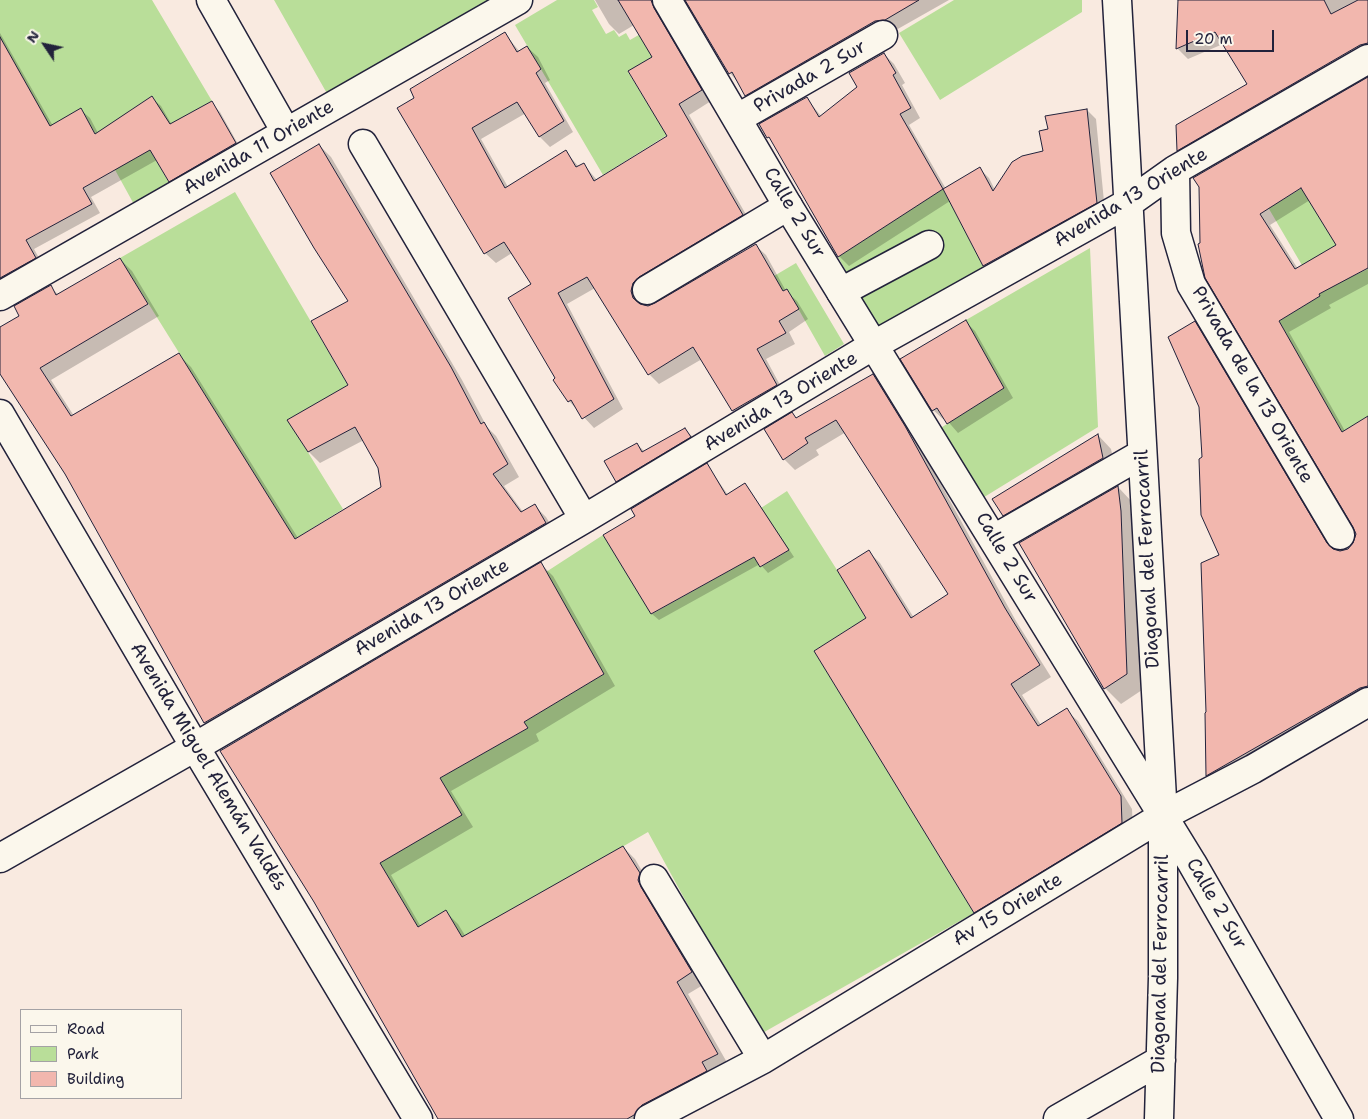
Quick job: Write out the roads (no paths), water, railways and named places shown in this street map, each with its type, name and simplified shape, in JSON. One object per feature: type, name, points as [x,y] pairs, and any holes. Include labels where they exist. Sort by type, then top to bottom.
[{"type":"street","points":[[211,0],[286,132]]},
{"type":"street","name":"Avenida 11 Oriente","points":[[0,296],[518,0]]},
{"type":"street","name":"Calle 2 Sur","points":[[667,0],[788,206],[1163,816],[1339,1119]]},
{"type":"street","name":"Diagonal del Ferrocarril","points":[[1117,0],[1130,202],[1128,210],[1163,816],[1159,1119]]},
{"type":"street","name":"Privada 2 Sur","points":[[738,118],[882,35]]},
{"type":"street","name":"Avenida 13 Oriente","points":[[0,858],[195,747],[584,519],[874,345],[1130,202],[1175,170],[1368,59]]},
{"type":"street","points":[[363,144],[584,519]]},
{"type":"street","name":"Privada de la 13 Oriente","points":[[1175,170],[1176,233],[1192,284],[1340,535]]},
{"type":"street","points":[[647,290],[788,206]]},
{"type":"street","points":[[841,292],[929,245]]},
{"type":"street","name":"Avenida Miguel Alemán Valdés","points":[[0,414],[195,747],[418,1119]]},
{"type":"street","points":[[994,539],[1142,454]]},
{"type":"street","name":"Av 15 Oriente","points":[[648,1119],[763,1059],[1163,816],[1254,769],[1368,702]]},
{"type":"street","points":[[654,879],[763,1059]]},
{"type":"street","points":[[1058,1119],[1161,1060]]}]
